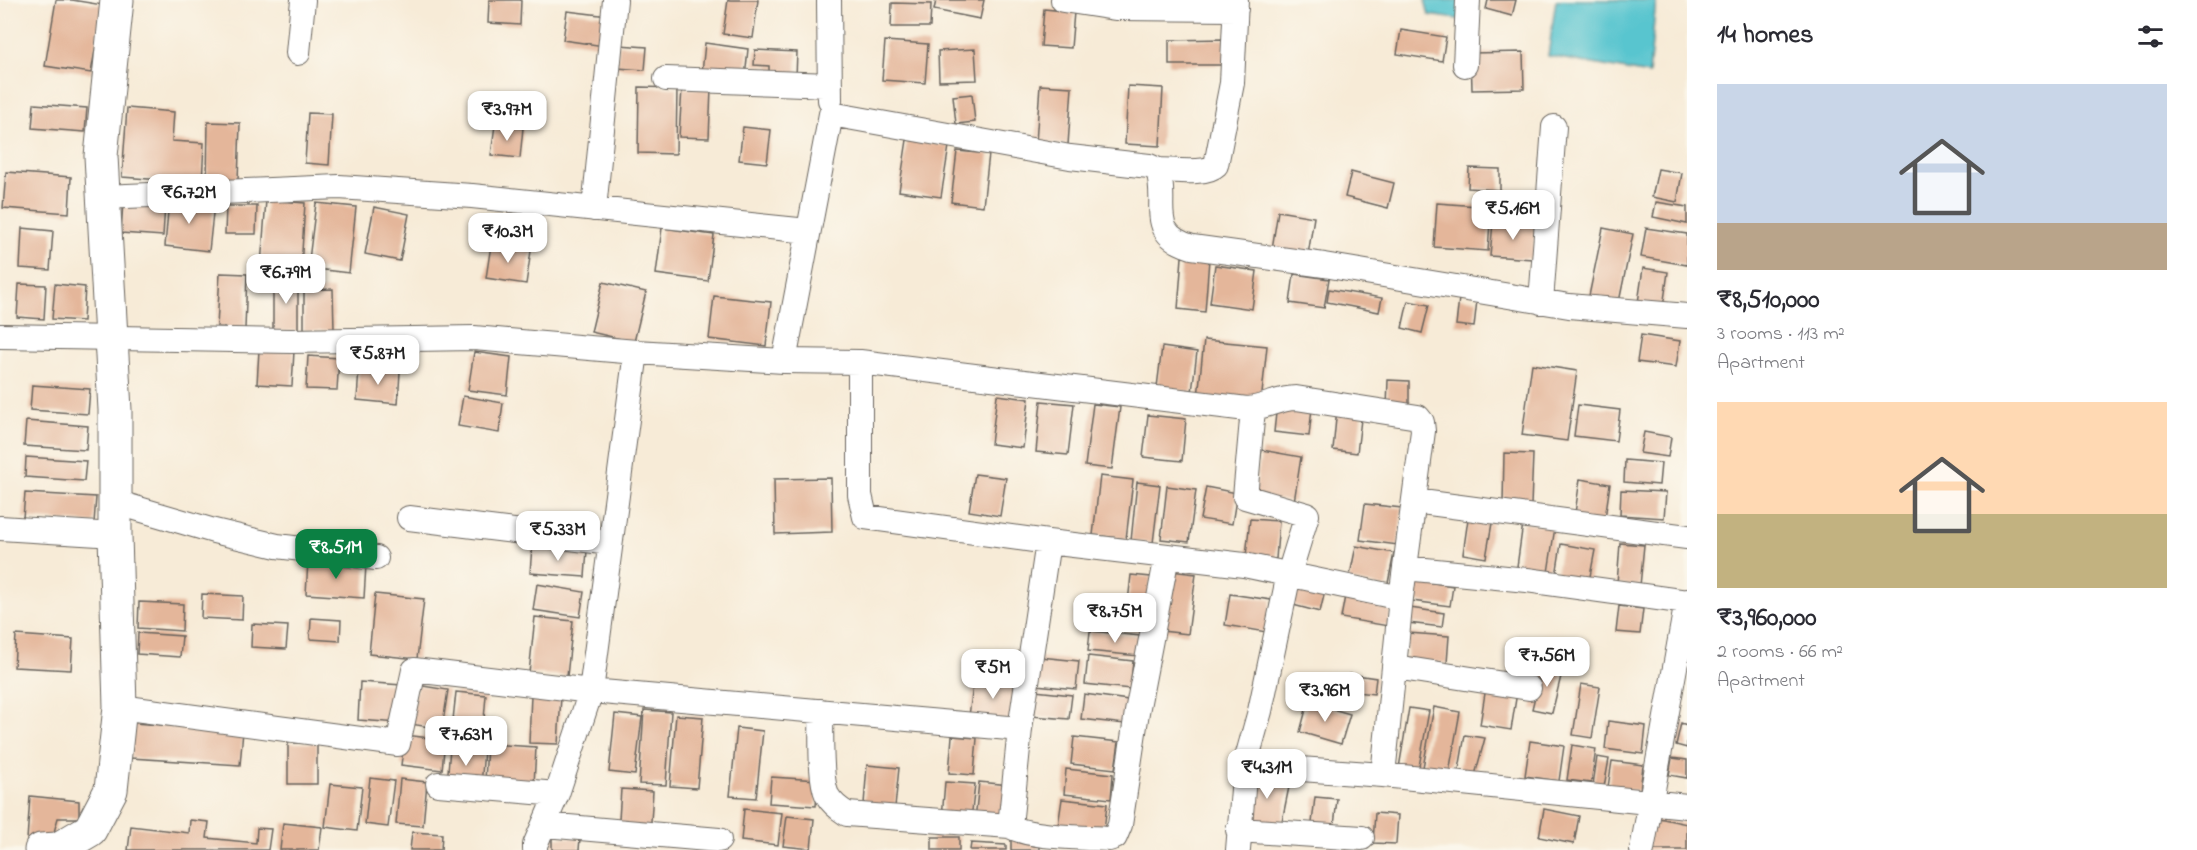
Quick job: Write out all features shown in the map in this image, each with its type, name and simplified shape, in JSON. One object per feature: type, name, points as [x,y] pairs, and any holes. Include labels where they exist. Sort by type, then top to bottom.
[{"type":"street","points":[[53,850],[90,830],[111,790],[120,706],[115,535],[115,410],[109,337],[101,156],[117,0]]},
{"type":"street","points":[[298,53],[303,0]]},
{"type":"street","points":[[594,209],[615,0]]},
{"type":"street","points":[[784,361],[831,114],[829,0]]},
{"type":"street","points":[[831,114],[1070,157],[1149,166],[1158,170],[1211,170],[1216,165],[1232,83],[1236,4],[1115,8],[1063,0]]},
{"type":"street","points":[[1465,65],[1468,0]]},
{"type":"street","points":[[666,79],[830,85]]},
{"type":"street","points":[[1541,302],[1554,127]]},
{"type":"street","points":[[1158,170],[1161,180],[1161,220],[1165,230],[1180,243],[1541,302],[1595,309],[1687,316]]},
{"type":"street","points":[[103,197],[339,187],[472,196],[808,231]]},
{"type":"street","points":[[0,336],[291,341],[474,338],[636,352],[784,361],[860,362],[1253,409],[1266,406],[1278,399],[1296,398],[1418,417],[1422,422],[1423,431],[1404,568],[1383,775]]},
{"type":"street","points":[[535,850],[535,845],[557,794],[591,691],[636,352]]},
{"type":"street","points":[[860,362],[860,495],[865,517],[1048,542],[1244,565],[1401,598]]},
{"type":"street","points":[[1253,409],[1245,497],[1307,515],[1289,574],[1260,711],[1245,765],[1238,840],[1362,838]]},
{"type":"street","points":[[1414,501],[1687,537]]},
{"type":"street","points":[[115,502],[214,531],[278,546],[376,558]]},
{"type":"street","points":[[409,518],[610,543]]},
{"type":"street","points":[[0,528],[115,535]]},
{"type":"street","points":[[1010,826],[1020,729],[1048,542]]},
{"type":"street","points":[[821,711],[824,781],[827,794],[834,806],[847,814],[1010,826],[1016,830],[1039,834],[1109,839],[1115,837],[1120,825],[1137,712],[1167,556]]},
{"type":"street","points":[[1404,568],[1527,580],[1687,602],[1642,850]]},
{"type":"street","points":[[1395,667],[1529,688]]},
{"type":"street","points":[[120,706],[398,744],[414,670],[591,691],[1020,729]]},
{"type":"street","points":[[1245,765],[1383,775],[1687,806]]},
{"type":"street","points":[[438,784],[557,794]]},
{"type":"street","points":[[545,825],[719,840]]},
{"type":"water","points":[[1425,0],[1463,0],[1464,20],[1429,15]]},
{"type":"water","points":[[1556,0],[1656,0],[1649,74],[1548,56]]},
{"type":"building","points":[[56,0],[103,5],[91,73],[45,66]]},
{"type":"building","points":[[489,0],[521,0],[520,25],[488,23]]},
{"type":"building","points":[[728,0],[758,0],[753,38],[723,34]]},
{"type":"building","points":[[936,0],[984,0],[980,19],[934,10]]},
{"type":"building","points":[[1488,0],[1516,0],[1512,16],[1486,9]]},
{"type":"building","points":[[892,3],[931,4],[930,27],[891,27]]},
{"type":"building","points":[[1044,9],[1074,12],[1071,48],[1041,46]]},
{"type":"building","points":[[567,11],[608,16],[604,46],[563,40]]},
{"type":"building","points":[[1401,30],[1446,37],[1442,61],[1397,54]]},
{"type":"building","points":[[1225,39],[1225,65],[1169,65],[1169,40]]},
{"type":"building","points":[[885,41],[928,44],[925,83],[882,80]]},
{"type":"building","points":[[705,43],[748,49],[745,78],[702,73]]},
{"type":"building","points":[[619,45],[647,47],[645,70],[617,68]]},
{"type":"building","points":[[975,49],[977,80],[939,81],[938,51]]},
{"type":"building","points":[[755,50],[797,52],[796,77],[769,76],[769,66],[754,65]]},
{"type":"building","points":[[1523,52],[1524,89],[1472,90],[1471,53]]},
{"type":"building","points":[[1040,85],[1072,87],[1068,145],[1036,143]]},
{"type":"building","points":[[1128,86],[1163,88],[1160,146],[1125,144]]},
{"type":"building","points":[[639,87],[677,88],[676,154],[638,153]]},
{"type":"building","points":[[682,88],[711,89],[709,138],[679,137]]},
{"type":"building","points":[[972,94],[975,122],[956,124],[953,96]]},
{"type":"building","points":[[34,104],[87,108],[85,132],[32,128]]},
{"type":"building","points":[[127,108],[174,112],[172,141],[204,143],[202,183],[122,177]]},
{"type":"building","points":[[308,113],[332,114],[329,165],[305,163]]},
{"type":"building","points":[[208,122],[240,123],[238,181],[207,180]]},
{"type":"building","points":[[495,125],[523,128],[520,158],[491,155]]},
{"type":"building","points":[[743,127],[771,130],[767,163],[739,160]]},
{"type":"building","points":[[907,140],[949,146],[941,197],[899,191]]},
{"type":"building","points":[[957,151],[989,154],[983,206],[951,202]]},
{"type":"building","points":[[1469,168],[1500,169],[1500,190],[1468,188]]},
{"type":"building","points":[[1658,169],[1682,173],[1677,202],[1652,197]]},
{"type":"building","points":[[6,172],[71,177],[69,213],[3,208]]},
{"type":"building","points":[[1351,172],[1394,183],[1388,208],[1345,197]]},
{"type":"building","points":[[169,200],[214,204],[209,251],[165,246]]},
{"type":"building","points":[[266,200],[305,203],[301,268],[261,265]]},
{"type":"building","points":[[123,202],[165,205],[163,236],[121,233]]},
{"type":"building","points":[[1656,202],[1687,207],[1687,224],[1653,217]]},
{"type":"building","points":[[316,203],[356,207],[349,273],[308,268]]},
{"type":"building","points":[[1437,203],[1491,207],[1488,251],[1434,247]]},
{"type":"building","points":[[226,206],[257,206],[256,234],[225,234]]},
{"type":"building","points":[[374,207],[409,214],[400,261],[365,254]]},
{"type":"building","points":[[1278,211],[1314,217],[1308,255],[1272,249]]},
{"type":"building","points":[[1493,222],[1535,225],[1533,259],[1490,256]]},
{"type":"building","points":[[22,228],[53,231],[50,270],[20,268]]},
{"type":"building","points":[[662,228],[714,235],[708,281],[656,274]]},
{"type":"building","points":[[1603,228],[1633,234],[1619,302],[1589,296]]},
{"type":"building","points":[[1646,228],[1687,234],[1687,265],[1641,257]]},
{"type":"building","points":[[491,245],[531,251],[526,284],[486,278]]},
{"type":"building","points":[[1182,257],[1209,259],[1205,312],[1178,309]]},
{"type":"building","points":[[1215,265],[1257,271],[1252,309],[1210,303]]},
{"type":"building","points":[[1643,268],[1668,272],[1663,307],[1638,303]]},
{"type":"building","points":[[220,273],[247,274],[245,329],[217,327]]},
{"type":"building","points":[[1294,274],[1329,279],[1324,308],[1290,303]]},
{"type":"building","points":[[273,279],[298,279],[298,331],[273,331]]},
{"type":"building","points":[[603,282],[646,292],[634,342],[591,332]]},
{"type":"building","points":[[19,284],[46,285],[44,319],[17,317]]},
{"type":"building","points":[[55,284],[85,287],[83,321],[52,319]]},
{"type":"building","points":[[333,289],[334,330],[304,330],[304,290]]},
{"type":"building","points":[[1329,289],[1382,298],[1379,312],[1327,302]]},
{"type":"building","points":[[714,296],[771,302],[766,346],[709,339]]},
{"type":"building","points":[[1459,298],[1477,300],[1474,327],[1456,325]]},
{"type":"building","points":[[1408,301],[1429,305],[1422,333],[1402,328]]},
{"type":"building","points":[[1641,335],[1680,341],[1676,367],[1637,362]]},
{"type":"building","points":[[1204,340],[1267,346],[1261,403],[1198,397]]},
{"type":"building","points":[[1162,347],[1197,352],[1192,392],[1157,387]]},
{"type":"building","points":[[259,350],[294,351],[292,386],[257,384]]},
{"type":"building","points":[[474,352],[511,357],[507,395],[468,390]]},
{"type":"building","points":[[308,356],[339,358],[337,390],[306,389]]},
{"type":"building","points":[[1532,364],[1577,371],[1567,441],[1522,435]]},
{"type":"building","points":[[359,368],[400,372],[398,404],[357,400]]},
{"type":"building","points":[[1388,380],[1409,381],[1409,408],[1387,407]]},
{"type":"building","points":[[32,385],[90,389],[88,414],[30,410]]},
{"type":"building","points":[[997,395],[1029,399],[1023,448],[991,444]]},
{"type":"building","points":[[463,396],[503,403],[499,433],[458,426]]},
{"type":"building","points":[[1041,401],[1074,404],[1068,455],[1036,452]]},
{"type":"building","points":[[1093,404],[1120,407],[1112,469],[1085,466]]},
{"type":"building","points":[[1277,404],[1312,408],[1309,436],[1274,432]]},
{"type":"building","points":[[1578,405],[1620,410],[1616,441],[1574,436]]},
{"type":"building","points":[[1337,408],[1362,411],[1357,453],[1333,450]]},
{"type":"building","points":[[1148,415],[1186,419],[1182,461],[1143,457]]},
{"type":"building","points":[[26,421],[88,426],[86,450],[24,446]]},
{"type":"building","points":[[1644,432],[1671,437],[1668,457],[1640,453]]},
{"type":"building","points":[[1262,450],[1301,457],[1294,502],[1254,496]]},
{"type":"building","points":[[1504,453],[1533,454],[1531,505],[1503,504]]},
{"type":"building","points":[[26,457],[86,461],[84,481],[25,477]]},
{"type":"building","points":[[1625,460],[1661,463],[1659,485],[1624,482]]},
{"type":"building","points":[[975,474],[1006,478],[1000,516],[969,511]]},
{"type":"building","points":[[1100,476],[1133,480],[1126,539],[1093,535]]},
{"type":"building","points":[[831,478],[832,532],[775,534],[774,479]]},
{"type":"building","points":[[1580,479],[1610,484],[1604,525],[1574,520]]},
{"type":"building","points":[[1137,482],[1160,485],[1153,543],[1131,541]]},
{"type":"building","points":[[1167,486],[1196,490],[1189,542],[1161,539]]},
{"type":"building","points":[[1206,487],[1237,493],[1232,524],[1200,519]]},
{"type":"building","points":[[1621,490],[1666,492],[1664,518],[1620,515]]},
{"type":"building","points":[[25,493],[96,497],[94,523],[23,518]]},
{"type":"building","points":[[1365,504],[1402,508],[1398,545],[1360,540]]},
{"type":"building","points":[[1250,519],[1279,521],[1276,559],[1246,556]]},
{"type":"building","points":[[1468,519],[1492,523],[1486,558],[1463,554]]},
{"type":"building","points":[[1523,523],[1555,527],[1547,579],[1516,574]]},
{"type":"building","points":[[1620,543],[1644,545],[1640,586],[1617,584]]},
{"type":"building","points":[[1561,544],[1595,550],[1588,587],[1555,582]]},
{"type":"building","points":[[532,546],[587,550],[585,577],[530,573]]},
{"type":"building","points":[[1356,546],[1394,553],[1387,588],[1349,580]]},
{"type":"building","points":[[308,561],[366,565],[364,598],[306,594]]},
{"type":"building","points":[[1170,571],[1196,574],[1188,634],[1162,631]]},
{"type":"building","points":[[1131,575],[1151,577],[1145,631],[1125,629]]},
{"type":"building","points":[[1414,580],[1453,586],[1450,606],[1412,601]]},
{"type":"building","points":[[537,584],[584,592],[580,617],[533,610]]},
{"type":"building","points":[[1299,584],[1325,591],[1320,612],[1293,605]]},
{"type":"building","points":[[202,594],[243,596],[242,620],[201,618]]},
{"type":"building","points":[[375,594],[424,599],[417,659],[369,654]]},
{"type":"building","points":[[1230,594],[1271,600],[1266,632],[1225,625]]},
{"type":"building","points":[[1345,596],[1392,605],[1388,626],[1341,618]]},
{"type":"building","points":[[139,602],[183,604],[182,631],[138,628]]},
{"type":"building","points":[[1619,606],[1643,609],[1640,634],[1616,632]]},
{"type":"building","points":[[1410,608],[1444,613],[1442,627],[1408,623]]},
{"type":"building","points":[[535,617],[573,621],[567,676],[529,673]]},
{"type":"building","points":[[311,618],[341,620],[340,641],[310,639]]},
{"type":"building","points":[[252,624],[288,626],[286,649],[251,647]]},
{"type":"building","points":[[1090,631],[1141,636],[1139,656],[1088,651]]},
{"type":"building","points":[[138,633],[182,636],[180,657],[137,654]]},
{"type":"building","points":[[1408,633],[1449,636],[1447,663],[1407,660]]},
{"type":"building","points":[[16,635],[73,639],[71,670],[14,667]]},
{"type":"building","points":[[1088,656],[1133,661],[1130,689],[1085,684]]},
{"type":"building","points":[[1040,657],[1079,661],[1076,689],[1036,685]]},
{"type":"building","points":[[1543,663],[1563,668],[1552,713],[1532,709]]},
{"type":"building","points":[[1350,674],[1376,678],[1374,694],[1347,691]]},
{"type":"building","points":[[974,678],[1017,683],[1013,721],[969,716]]},
{"type":"building","points":[[360,682],[402,685],[400,723],[358,720]]},
{"type":"building","points":[[1581,684],[1600,687],[1592,738],[1573,735]]},
{"type":"building","points":[[417,685],[448,690],[442,729],[410,724]]},
{"type":"building","points":[[1486,687],[1517,692],[1511,730],[1480,725]]},
{"type":"building","points":[[1035,691],[1072,695],[1069,719],[1032,716]]},
{"type":"building","points":[[456,692],[486,695],[483,732],[452,729]]},
{"type":"building","points":[[1084,694],[1128,700],[1125,724],[1081,719]]},
{"type":"building","points":[[531,695],[561,697],[558,744],[529,743]]},
{"type":"building","points":[[1308,702],[1350,714],[1341,744],[1300,732]]},
{"type":"building","points":[[1434,707],[1460,712],[1448,778],[1422,773]]},
{"type":"building","points":[[1409,708],[1429,711],[1418,772],[1399,768]]},
{"type":"building","points":[[644,710],[671,712],[666,785],[639,784]]},
{"type":"building","points":[[615,714],[642,717],[635,775],[609,772]]},
{"type":"building","points":[[676,715],[703,717],[697,788],[670,786]]},
{"type":"building","points":[[1608,721],[1646,726],[1643,754],[1605,749]]},
{"type":"building","points":[[133,723],[243,731],[240,765],[131,758]]},
{"type":"building","points":[[1681,723],[1687,725],[1687,748],[1676,745]]},
{"type":"building","points":[[737,728],[763,731],[756,798],[730,796]]},
{"type":"building","points":[[405,735],[445,740],[442,770],[401,765]]},
{"type":"building","points":[[1465,735],[1485,738],[1474,779],[1458,775]]},
{"type":"building","points":[[952,736],[977,738],[974,775],[949,773]]},
{"type":"building","points":[[1074,737],[1119,742],[1115,769],[1071,764]]},
{"type":"building","points":[[1530,741],[1564,746],[1559,781],[1525,776]]},
{"type":"building","points":[[288,743],[317,743],[317,784],[288,784]]},
{"type":"building","points":[[487,744],[536,747],[534,785],[485,782]]},
{"type":"building","points":[[1572,745],[1596,749],[1591,783],[1567,780]]},
{"type":"building","points":[[450,748],[484,750],[481,786],[447,784]]},
{"type":"building","points":[[1597,757],[1609,759],[1604,787],[1593,785]]},
{"type":"building","points":[[1672,758],[1687,760],[1687,778],[1669,775]]},
{"type":"building","points":[[1612,761],[1643,765],[1640,791],[1608,787]]},
{"type":"building","points":[[867,765],[899,768],[895,807],[864,804]]},
{"type":"building","points":[[1066,769],[1113,774],[1111,799],[1064,794]]},
{"type":"building","points":[[1255,769],[1291,777],[1280,831],[1244,824]]},
{"type":"building","points":[[771,777],[818,780],[816,806],[769,803]]},
{"type":"building","points":[[370,778],[394,781],[388,827],[365,824]]},
{"type":"building","points":[[400,779],[427,782],[423,826],[396,824]]},
{"type":"building","points":[[945,782],[975,784],[971,820],[942,817]]},
{"type":"building","points":[[979,782],[1010,785],[1006,823],[975,820]]},
{"type":"building","points":[[330,784],[362,787],[357,831],[325,827]]},
{"type":"building","points":[[621,789],[653,791],[650,837],[618,835]]},
{"type":"building","points":[[30,796],[79,801],[79,818],[58,818],[52,839],[27,840]]},
{"type":"building","points":[[1315,797],[1337,799],[1334,826],[1312,823]]},
{"type":"building","points":[[1062,799],[1107,804],[1104,831],[1058,826]]},
{"type":"building","points":[[744,809],[782,813],[778,845],[741,841]]},
{"type":"building","points":[[1544,809],[1579,816],[1574,844],[1539,837]]},
{"type":"building","points":[[1375,813],[1398,815],[1396,844],[1373,843]]},
{"type":"building","points":[[787,816],[814,819],[811,849],[783,846]]},
{"type":"building","points":[[1654,817],[1687,824],[1687,850],[1647,850]]},
{"type":"building","points":[[190,820],[209,822],[207,838],[256,843],[257,828],[271,829],[268,850],[128,850],[131,826],[189,833]]},
{"type":"building","points":[[283,823],[322,827],[319,850],[280,850]]},
{"type":"building","points":[[412,832],[442,834],[441,850],[410,850]]},
{"type":"building","points":[[552,837],[580,838],[579,850],[552,850]]},
{"type":"building","points":[[932,837],[959,837],[959,850],[932,850]]},
{"type":"building","points":[[1011,840],[1039,841],[1039,850],[1011,850]]},
{"type":"building","points":[[971,843],[1006,845],[1006,850],[970,850]]}]
